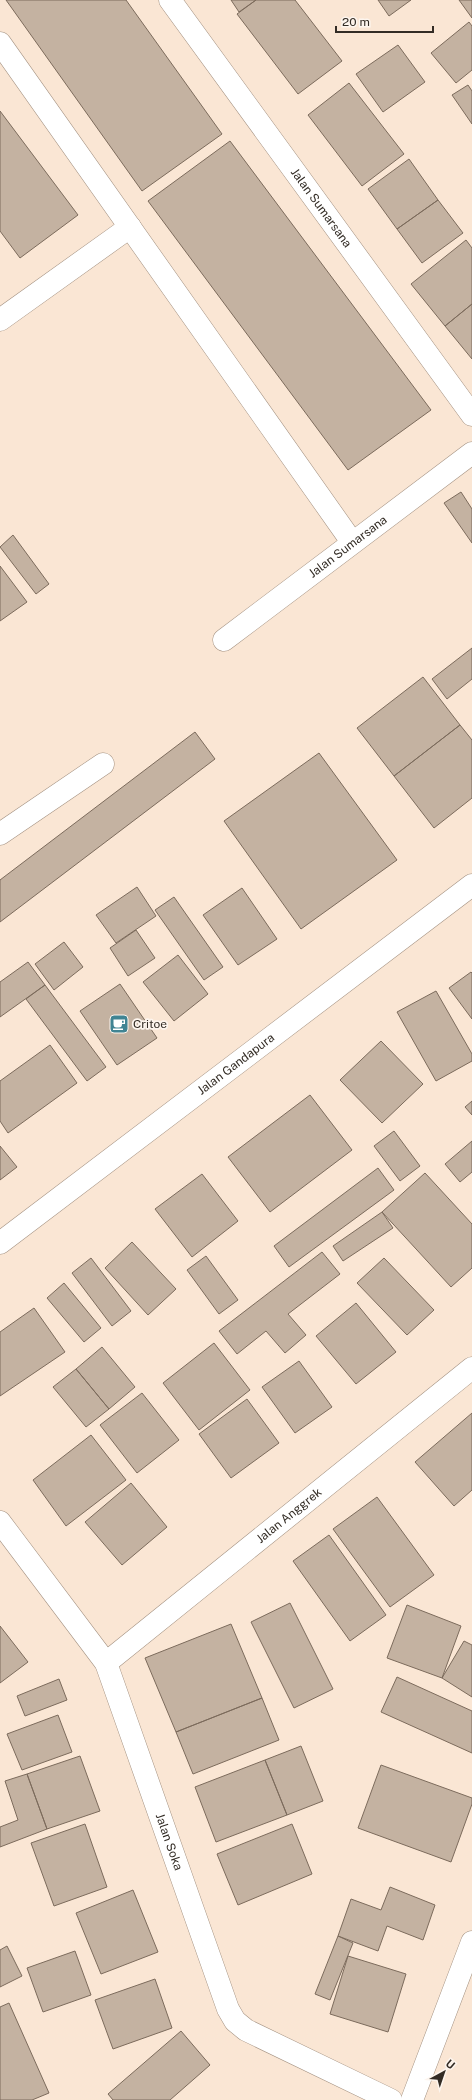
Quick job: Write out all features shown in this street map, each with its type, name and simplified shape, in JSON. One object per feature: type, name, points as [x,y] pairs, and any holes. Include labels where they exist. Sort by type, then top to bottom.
[{"type":"street","name":"Jalan Sumarsana","points":[[170,0],[472,415]]},
{"type":"street","points":[[0,43],[352,542]]},
{"type":"street","points":[[0,320],[130,227]]},
{"type":"street","name":"Jalan Sumarsana","points":[[224,640],[472,452]]},
{"type":"street","points":[[0,834],[103,764]]},
{"type":"street","name":"Jalan Gandapura","points":[[0,1243],[472,885]]},
{"type":"street","name":"Jalan Anggrek","points":[[106,1663],[472,1368]]},
{"type":"street","name":"Jalan Soka","points":[[0,1522],[106,1663],[228,2009],[235,2021],[246,2030],[391,2100]]},
{"type":"street","points":[[412,2100],[472,1942]]},
{"type":"building","points":[[6,0],[126,0],[222,134],[142,191]]},
{"type":"building","points":[[231,0],[256,0],[239,12]]},
{"type":"building","points":[[256,0],[295,0],[342,61],[298,94],[237,14]]},
{"type":"building","points":[[378,0],[411,0],[389,16]]},
{"type":"building","points":[[459,0],[472,0],[472,18]]},
{"type":"building","points":[[469,22],[472,26],[472,70],[456,83],[431,53]]},
{"type":"building","points":[[398,45],[425,82],[383,112],[356,74]]},
{"type":"building","points":[[349,83],[404,154],[362,186],[308,115]]},
{"type":"building","points":[[468,85],[472,91],[472,124],[452,95]]},
{"type":"building","points":[[0,111],[78,215],[20,258],[0,231]]},
{"type":"building","points":[[230,141],[431,410],[348,470],[148,201]]},
{"type":"building","points":[[409,159],[438,200],[397,229],[368,189]]},
{"type":"building","points":[[438,200],[463,233],[422,263],[397,229]]},
{"type":"building","points":[[466,240],[472,248],[472,304],[445,326],[411,284]]},
{"type":"building","points":[[472,304],[472,359],[445,326]]},
{"type":"building","points":[[461,492],[472,509],[472,543],[444,503]]},
{"type":"building","points":[[13,535],[49,584],[36,594],[0,547]]},
{"type":"building","points":[[0,566],[27,602],[0,621]]},
{"type":"building","points":[[472,648],[472,679],[447,699],[432,679]]},
{"type":"building","points":[[423,677],[460,725],[394,776],[357,728]]},
{"type":"building","points":[[460,725],[472,740],[472,798],[434,828],[394,776]]},
{"type":"building","points":[[195,732],[215,759],[0,922],[0,880]]},
{"type":"building","points":[[319,753],[397,860],[301,929],[224,821]]},
{"type":"building","points":[[137,887],[156,916],[116,943],[96,915]]},
{"type":"building","points":[[242,888],[277,939],[238,965],[203,915]]},
{"type":"building","points":[[174,897],[223,967],[204,980],[155,910]]},
{"type":"building","points":[[136,930],[155,958],[128,976],[110,948]]},
{"type":"building","points":[[64,942],[83,967],[54,990],[35,964]]},
{"type":"building","points":[[178,955],[208,994],[174,1021],[143,982]]},
{"type":"building","points":[[28,962],[45,985],[0,1017],[0,982]]},
{"type":"building","points":[[471,972],[472,973],[472,1019],[449,988]]},
{"type":"building","name":"Critoe","points":[[120,984],[157,1038],[117,1065],[80,1011]]},
{"type":"building","points":[[45,985],[106,1067],[87,1081],[26,999]]},
{"type":"building","points":[[436,991],[472,1054],[472,1061],[436,1081],[397,1012]]},
{"type":"building","points":[[381,1041],[423,1084],[382,1123],[340,1080]]},
{"type":"building","points":[[50,1045],[77,1083],[8,1133],[0,1121],[0,1081]]},
{"type":"building","points":[[310,1095],[352,1150],[270,1212],[228,1157]]},
{"type":"building","points":[[472,1101],[472,1115],[465,1107]]},
{"type":"building","points":[[394,1131],[420,1166],[400,1181],[374,1146]]},
{"type":"building","points":[[472,1141],[472,1172],[460,1182],[445,1164]]},
{"type":"building","points":[[0,1146],[17,1167],[0,1180]]},
{"type":"building","points":[[378,1168],[394,1190],[289,1267],[274,1246]]},
{"type":"building","points":[[425,1173],[472,1224],[472,1268],[451,1287],[382,1212]]},
{"type":"building","points":[[202,1174],[238,1221],[192,1257],[155,1209]]},
{"type":"building","points":[[382,1212],[393,1228],[343,1261],[333,1246]]},
{"type":"building","points":[[132,1242],[176,1289],[148,1315],[105,1268]]},
{"type":"building","points":[[322,1252],[340,1274],[288,1314],[306,1335],[285,1353],[266,1331],[237,1354],[219,1331]]},
{"type":"building","points":[[206,1256],[238,1300],[219,1314],[187,1270]]},
{"type":"building","points":[[91,1258],[131,1311],[112,1326],[72,1273]]},
{"type":"building","points":[[384,1258],[434,1310],[407,1335],[357,1283]]},
{"type":"building","points":[[64,1283],[101,1328],[84,1342],[47,1298]]},
{"type":"building","points":[[356,1303],[396,1352],[356,1384],[316,1336]]},
{"type":"building","points":[[34,1308],[65,1352],[0,1396],[0,1332]]},
{"type":"building","points":[[214,1343],[250,1390],[199,1430],[163,1383]]},
{"type":"building","points":[[102,1347],[135,1387],[109,1409],[76,1369]]},
{"type":"building","points":[[299,1361],[332,1407],[295,1433],[262,1387]]},
{"type":"building","points":[[76,1369],[109,1409],[86,1427],[53,1387]]},
{"type":"building","points":[[142,1393],[179,1440],[137,1473],[100,1425]]},
{"type":"building","points":[[247,1399],[279,1443],[231,1478],[199,1434]]},
{"type":"building","points":[[472,1413],[472,1490],[454,1506],[415,1462]]},
{"type":"building","points":[[91,1435],[126,1480],[66,1526],[33,1480]]},
{"type":"building","points":[[131,1483],[167,1527],[122,1565],[85,1522]]},
{"type":"building","points":[[377,1497],[434,1575],[390,1607],[333,1529]]},
{"type":"building","points":[[329,1535],[386,1615],[350,1641],[293,1561]]},
{"type":"building","points":[[290,1603],[333,1689],[294,1708],[251,1622]]},
{"type":"building","points":[[407,1605],[461,1626],[442,1678],[387,1658]]},
{"type":"building","points":[[231,1624],[262,1698],[176,1732],[145,1658]]},
{"type":"building","points":[[0,1626],[28,1662],[0,1683]]},
{"type":"building","points":[[464,1641],[472,1645],[472,1697],[442,1678]]},
{"type":"building","points":[[397,1677],[472,1711],[472,1753],[381,1712]]},
{"type":"building","points":[[59,1679],[67,1700],[25,1716],[17,1696]]},
{"type":"building","points":[[262,1698],[279,1740],[193,1774],[176,1732]]},
{"type":"building","points":[[58,1715],[72,1752],[22,1770],[7,1734]]},
{"type":"building","points":[[301,1746],[323,1801],[287,1815],[265,1760]]},
{"type":"building","points":[[80,1756],[100,1811],[47,1829],[27,1774]]},
{"type":"building","points":[[265,1760],[287,1815],[216,1842],[195,1787]]},
{"type":"building","points":[[381,1765],[472,1798],[472,1804],[451,1862],[358,1828]]},
{"type":"building","points":[[27,1774],[47,1829],[0,1847],[0,1827],[18,1820],[5,1781]]},
{"type":"building","points":[[85,1824],[107,1887],[54,1906],[31,1843]]},
{"type":"building","points":[[292,1824],[312,1874],[238,1905],[217,1854]]},
{"type":"building","points":[[390,1887],[435,1905],[423,1940],[387,1926],[378,1951],[338,1936],[351,1899],[381,1910]]},
{"type":"building","points":[[133,1890],[158,1952],[101,1974],[76,1913]]},
{"type":"building","points":[[338,1936],[353,1943],[330,2000],[315,1994]]},
{"type":"building","points":[[7,1946],[22,1976],[0,1987],[0,1950]]},
{"type":"building","points":[[75,1951],[91,1995],[43,2012],[27,1968]]},
{"type":"building","points":[[348,1956],[406,1974],[388,2032],[330,2014]]},
{"type":"building","points":[[155,1979],[172,2028],[113,2049],[95,2000]]},
{"type":"building","points":[[9,2003],[49,2093],[32,2100],[0,2100],[0,2007]]},
{"type":"building","points":[[181,2031],[210,2065],[170,2100],[113,2100],[108,2094]]},
{"type":"place","name":"Critoe","points":[[119,1024]]}]
